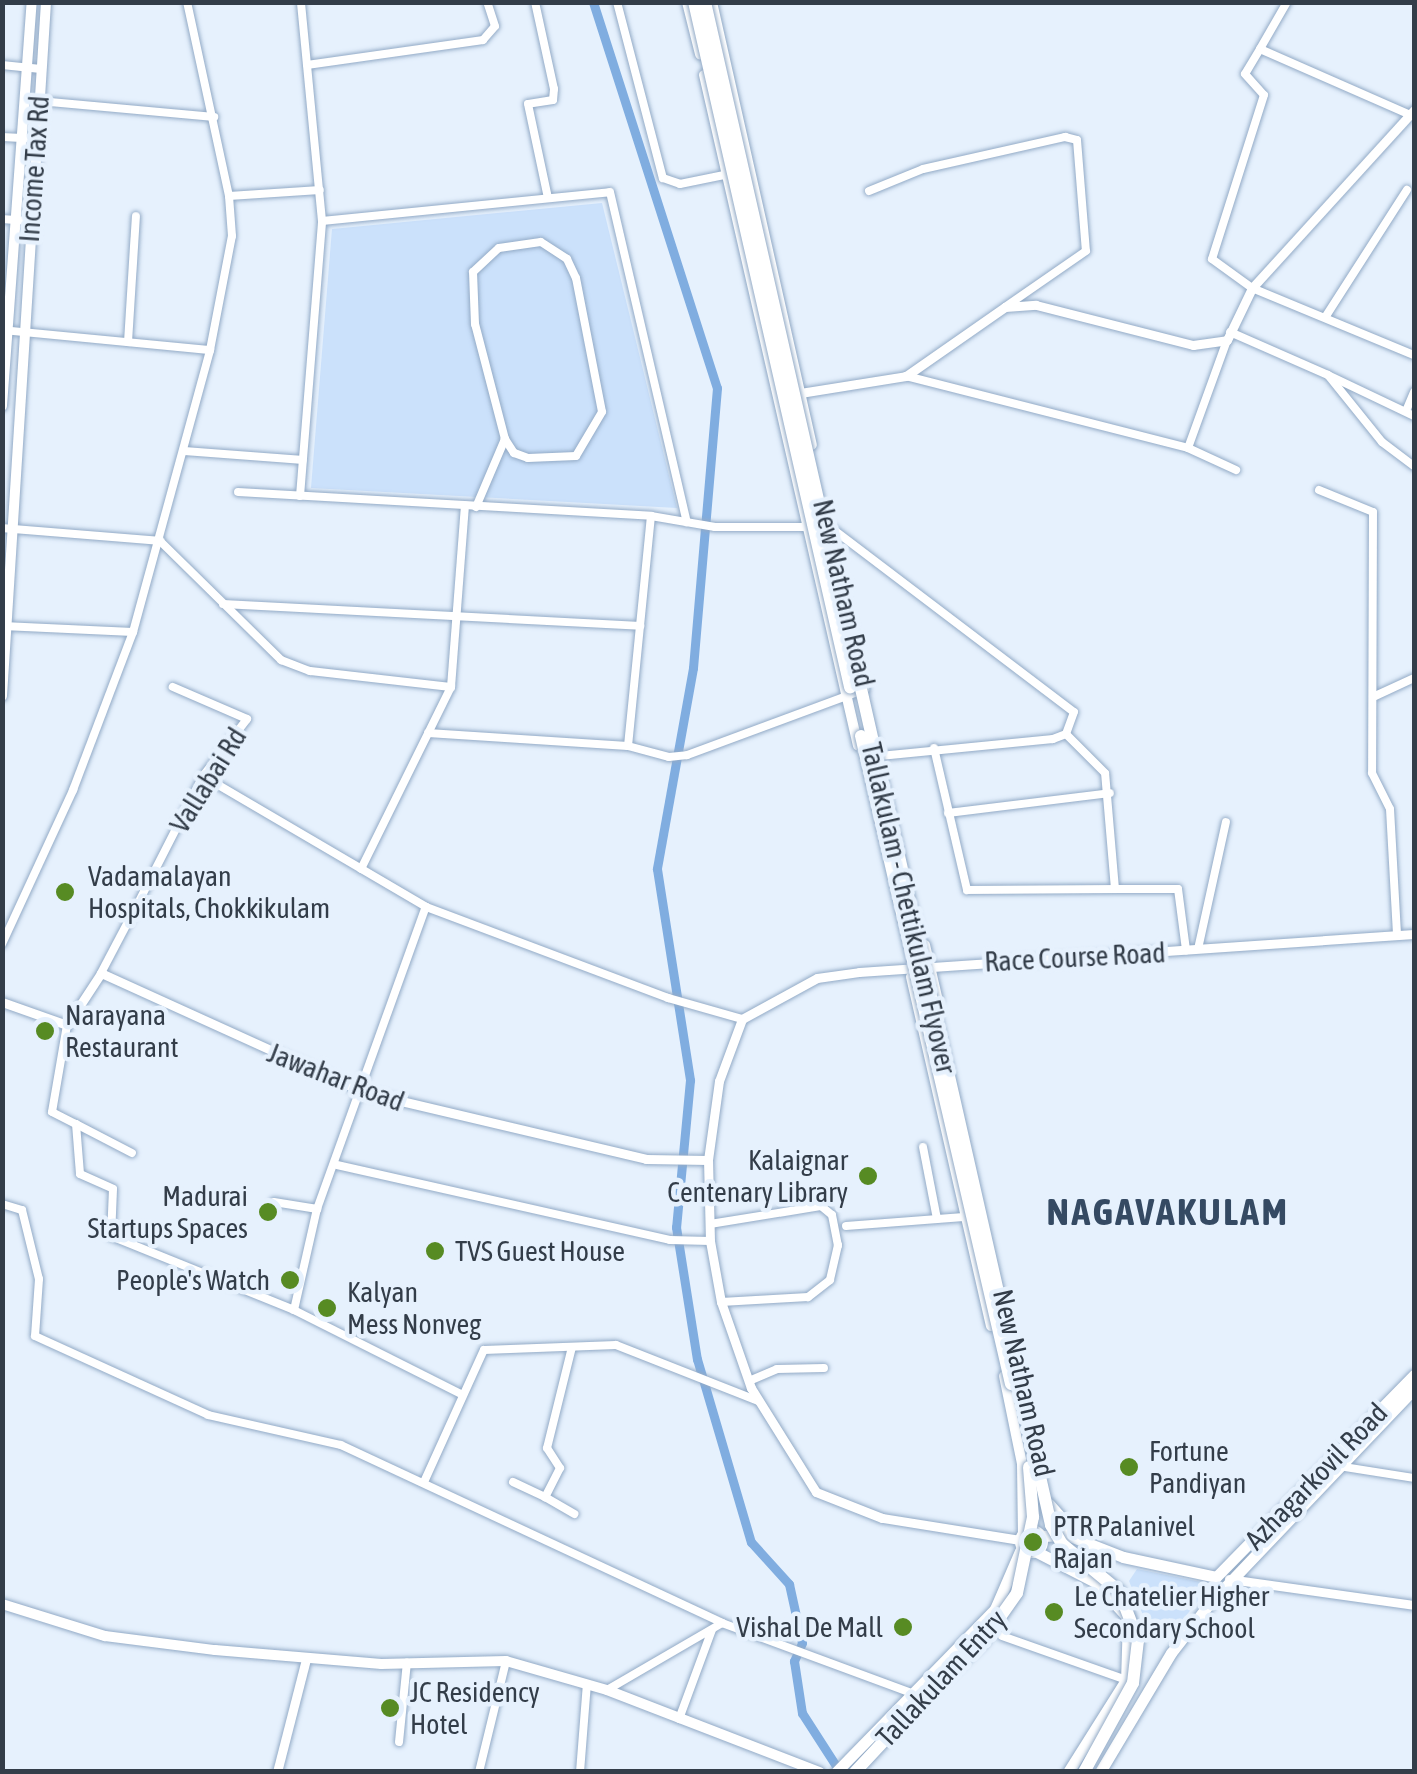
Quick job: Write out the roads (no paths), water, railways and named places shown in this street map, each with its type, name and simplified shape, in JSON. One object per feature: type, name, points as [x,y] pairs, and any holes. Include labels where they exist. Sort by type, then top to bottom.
[{"type":"highway","name":"Tallakulam - Chettikulam Flyover","points":[[690,2],[1028,1461]]},
{"type":"highway","name":"Tallakulam - Chettikulam Flyover","points":[[708,2],[1051,1525],[1062,1544],[1119,1591],[1138,1640],[1133,1684],[1084,1772]]},
{"type":"highway","name":"Tallakulam Entry","points":[[855,1772],[984,1640],[1017,1593],[1033,1517],[1028,1461]]},
{"type":"main road","name":"Income Tax Rd","points":[[2,406],[8,219],[20,138],[32,2]]},
{"type":"main road","name":"Income Tax Rd","points":[[2,696],[7,529],[25,334],[29,221],[46,2]]},
{"type":"main road","name":"New Natham Road","points":[[690,2],[776,398],[1022,1464],[1022,1540]]},
{"type":"main road","name":"New Natham Road","points":[[708,2],[751,168],[1049,1504],[1040,1534]]},
{"type":"main road","name":"Azhagarkovil Road","points":[[1216,1577],[1414,1374]]},
{"type":"main road","name":"Azhagarkovil Road","points":[[1100,1772],[1170,1653],[1217,1595],[1414,1389]]},
{"type":"main road","points":[[1049,1504],[1083,1541]]},
{"type":"main road","points":[[1022,1540],[1040,1534],[1083,1541],[1216,1577],[1217,1595]]},
{"type":"main road","points":[[1035,1552],[1040,1534]]},
{"type":"main road","points":[[1022,1540],[1035,1552],[1095,1582],[1128,1618],[1126,1680],[1068,1772]]},
{"type":"main road","points":[[840,1766],[995,1609],[1022,1540]]},
{"type":"main road","points":[[2,1604],[104,1636],[306,1659],[506,1661],[607,1690],[820,1772]]},
{"type":"street","points":[[2,944],[73,790],[133,632],[210,350],[232,236],[230,196],[187,2]]},
{"type":"street","points":[[300,496],[322,221],[301,2]]},
{"type":"street","points":[[307,65],[482,40],[495,26],[487,2]]},
{"type":"street","points":[[535,2],[554,89],[553,100],[528,104],[548,198]]},
{"type":"street","points":[[617,2],[663,178],[680,184],[751,168]]},
{"type":"street","points":[[1287,2],[1245,74],[1264,95],[1212,255],[1252,288],[1412,353],[1414,340]]},
{"type":"street","points":[[1188,448],[1229,336],[1252,288],[1412,113],[1260,49]]},
{"type":"street","points":[[2,66],[40,69]]},
{"type":"street","points":[[39,101],[214,116]]},
{"type":"street","points":[[2,137],[37,138]]},
{"type":"street","points":[[869,191],[923,169],[1077,140],[1086,252],[906,376]]},
{"type":"street","points":[[230,196],[320,190]]},
{"type":"street","points":[[1326,316],[1407,190]]},
{"type":"street","points":[[322,221],[610,192],[687,522]]},
{"type":"street","points":[[128,342],[136,216]]},
{"type":"street","points":[[8,219],[29,221]]},
{"type":"street","points":[[476,507],[504,438],[476,324],[473,272],[499,248],[541,242],[567,259],[576,278],[602,412],[576,456],[528,458],[514,452],[504,438]]},
{"type":"street","points":[[1005,306],[1036,305],[1193,345],[1229,336],[1410,413],[1414,392]]},
{"type":"street","points":[[5,330],[210,350]]},
{"type":"street","points":[[1328,375],[1382,442],[1414,466]]},
{"type":"street","points":[[776,398],[906,376],[1188,448],[1236,470]]},
{"type":"street","points":[[185,452],[303,460]]},
{"type":"street","points":[[1320,490],[1373,512],[1372,773],[1390,809],[1397,935]]},
{"type":"street","points":[[238,492],[651,516],[715,527],[830,528],[1072,707],[1066,734]]},
{"type":"street","points":[[360,868],[451,688],[465,506]]},
{"type":"street","points":[[628,746],[651,516]]},
{"type":"street","points":[[7,529],[160,541],[223,604],[297,668],[451,688]]},
{"type":"street","points":[[223,604],[456,620],[640,626]]},
{"type":"street","points":[[4,626],[133,632]]},
{"type":"street","points":[[1373,697],[1414,678]]},
{"type":"street","name":"Vallabai Rd","points":[[102,973],[203,776],[247,719],[173,688]]},
{"type":"street","points":[[428,733],[628,746],[669,757],[687,755],[865,689]]},
{"type":"street","points":[[880,756],[1066,734],[1100,766],[1110,793],[1115,889]]},
{"type":"street","points":[[934,748],[964,886],[973,894],[1178,889],[1186,950]]},
{"type":"street","points":[[203,776],[426,907],[681,1003],[742,1019],[719,1081],[708,1160],[710,1240],[721,1302],[759,1401],[797,1470],[816,1492],[841,1506],[1022,1540]]},
{"type":"street","points":[[948,813],[1110,793]]},
{"type":"street","points":[[1198,949],[1226,822]]},
{"type":"street","points":[[294,1310],[317,1209],[337,1165],[426,907]]},
{"type":"street","name":"Race Course Road","points":[[742,1019],[817,978],[908,966],[1414,934]]},
{"type":"street","points":[[102,973],[67,1025],[52,1112],[132,1153]]},
{"type":"street","name":"Jawahar Road","points":[[102,973],[363,1092],[450,1117],[671,1159],[708,1160]]},
{"type":"street","points":[[4,999],[67,1025]]},
{"type":"street","points":[[76,1124],[80,1174],[114,1190],[112,1236],[118,1242],[294,1310],[463,1395]]},
{"type":"street","points":[[924,1146],[937,1219]]},
{"type":"street","points":[[337,1165],[688,1244],[710,1240]]},
{"type":"street","points":[[274,1202],[317,1209]]},
{"type":"street","points":[[2,1204],[22,1210],[39,1279],[35,1336],[208,1415],[341,1445],[717,1626],[911,1693]]},
{"type":"street","points":[[710,1224],[821,1206],[832,1216],[838,1245],[830,1280],[808,1297],[721,1302]]},
{"type":"street","points":[[846,1226],[964,1217]]},
{"type":"street","points":[[424,1482],[484,1350],[616,1346],[713,1388],[759,1401]]},
{"type":"street","points":[[545,1498],[560,1468],[547,1448],[572,1347]]},
{"type":"street","points":[[749,1381],[776,1369],[824,1368]]},
{"type":"street","points":[[1338,1466],[1414,1478]]},
{"type":"street","points":[[512,1482],[574,1514]]},
{"type":"street","points":[[1216,1577],[1414,1604]]},
{"type":"street","points":[[607,1690],[717,1626]]},
{"type":"street","points":[[679,1719],[717,1626]]},
{"type":"street","points":[[1002,1636],[1126,1680]]},
{"type":"street","points":[[277,1772],[306,1659]]},
{"type":"street","points":[[479,1772],[506,1661]]},
{"type":"street","points":[[399,1742],[407,1662]]},
{"type":"street","points":[[580,1772],[587,1684]]},
{"type":"waterway","points":[[593,2],[717,388],[693,668],[657,869],[690,1080],[676,1227],[697,1359],[751,1542],[789,1584],[802,1643],[794,1661],[802,1713],[840,1772]]},
{"type":"place","name":"Vadamalayan Hospitals, Chokkikulam","points":[[65,892]]},
{"type":"place","name":"Narayana Restaurant","points":[[45,1031]]},
{"type":"place","name":"Kalaignar Centenary Library","points":[[868,1176]]},
{"type":"place","name":"Madurai Startups Spaces","points":[[268,1212]]},
{"type":"place","name":"TVS Guest House","points":[[435,1251]]},
{"type":"place","name":"People's Watch","points":[[290,1280]]},
{"type":"place","name":"Kalyan Mess Nonveg","points":[[327,1308]]},
{"type":"place","name":"Fortune Pandiyan","points":[[1129,1467]]},
{"type":"place","name":"PTR Palanivel Rajan","points":[[1033,1542]]},
{"type":"place","name":"Le Chatelier Higher Secondary School","points":[[1054,1612]]},
{"type":"place","name":"Vishal De Mall","points":[[903,1627]]},
{"type":"place","name":"JC Residency Hotel","points":[[390,1708]]},
{"type":"district","name":"NAGAVAKULAM","points":[[1168,1212]]}]
